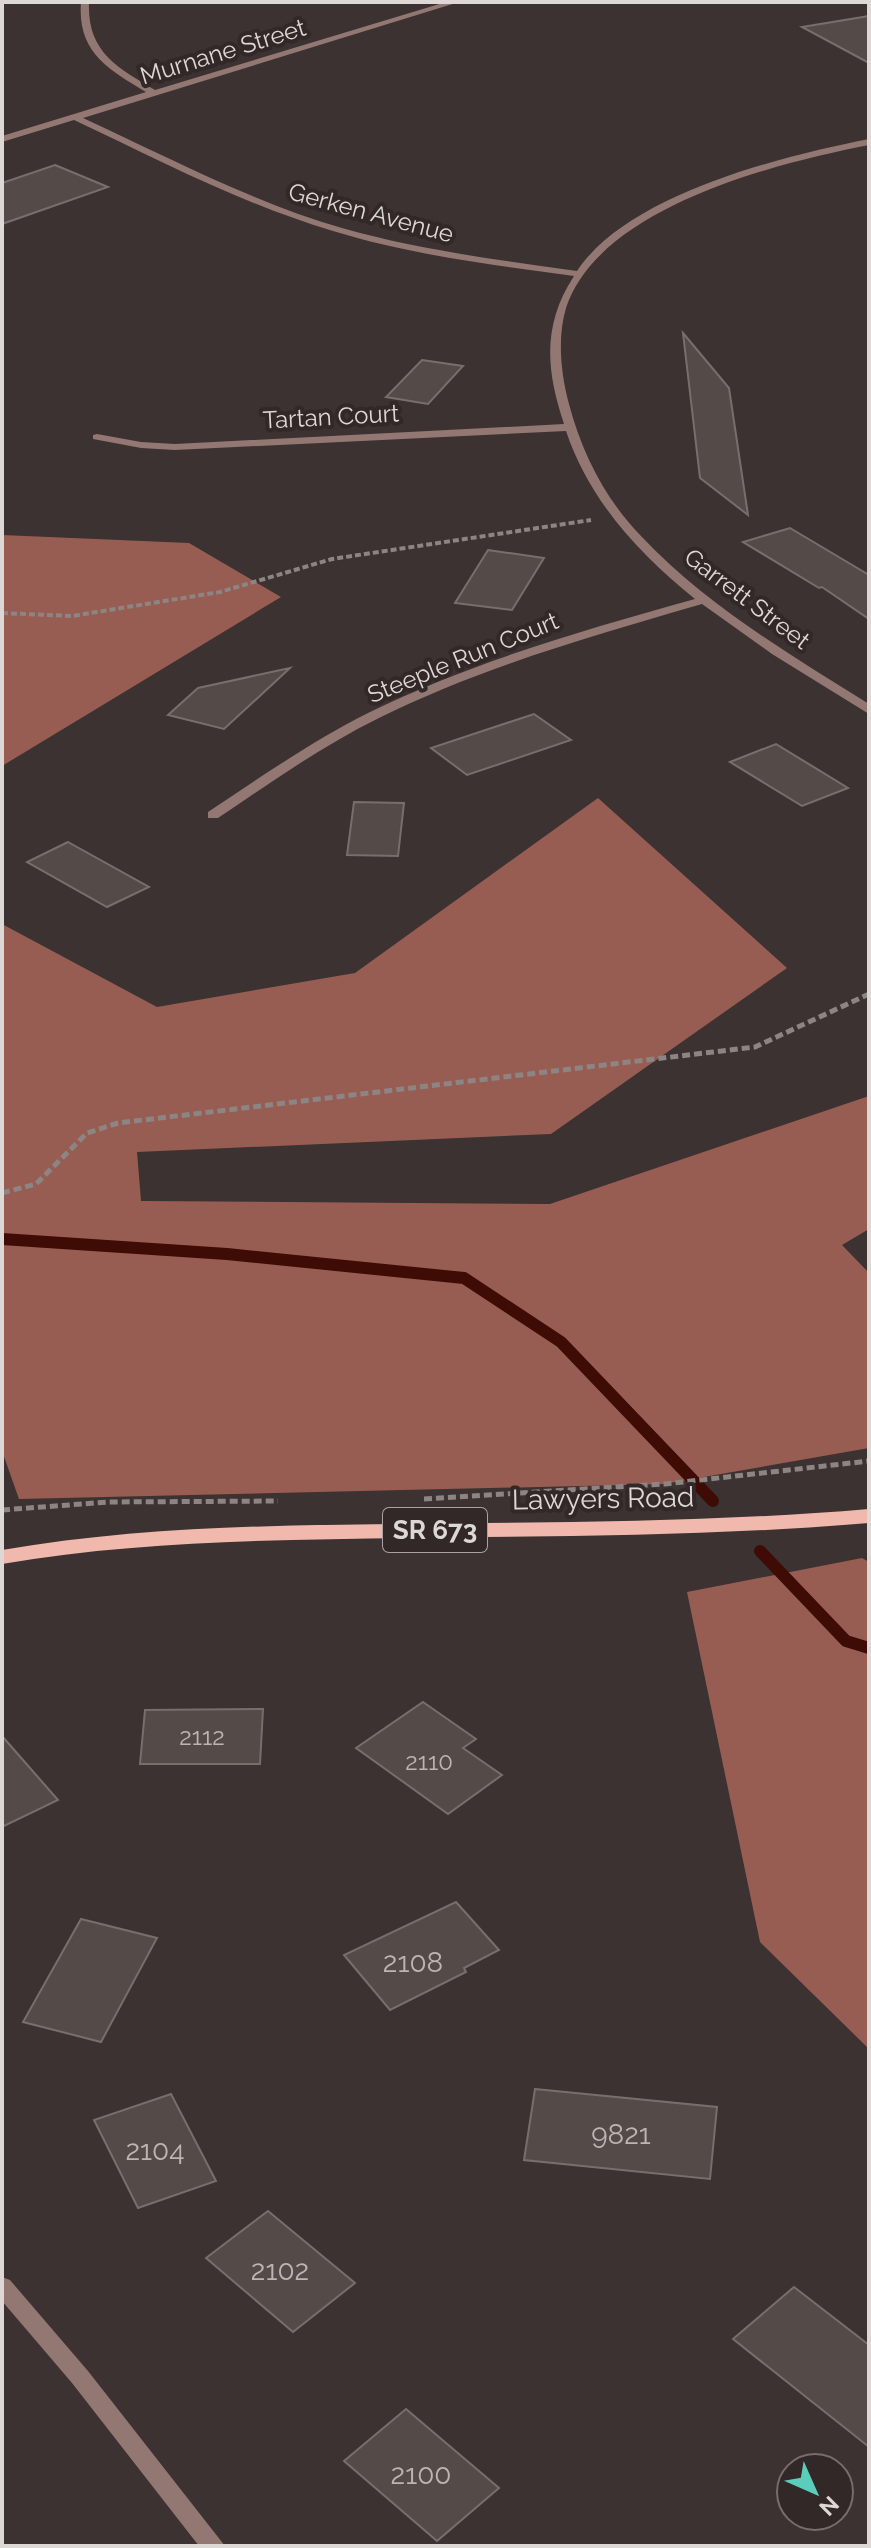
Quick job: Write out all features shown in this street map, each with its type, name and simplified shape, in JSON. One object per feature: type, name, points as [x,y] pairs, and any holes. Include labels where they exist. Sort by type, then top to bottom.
[{"type":"main road","name":"Lawyers Road","points":[[2,1557],[130,1540],[213,1535],[363,1530],[647,1529],[793,1523],[869,1516]]},
{"type":"street","points":[[85,2],[85,28],[98,55],[154,93]]},
{"type":"street","name":"Murnane Street","points":[[2,139],[455,2]]},
{"type":"street","name":"Gerken Avenue","points":[[74,117],[305,220],[414,249],[579,274]]},
{"type":"street","name":"Garrett Street","points":[[869,142],[772,164],[693,193],[628,229],[600,251],[579,274],[559,313],[557,338],[559,388],[569,427],[586,469],[635,537],[703,600],[754,637],[869,710]]},
{"type":"street","name":"Tartan Court","points":[[97,437],[175,447],[569,427]]},
{"type":"street","name":"Steeple Run Court","points":[[213,815],[318,746],[454,679],[561,640],[703,600]]},
{"type":"street","points":[[2,2286],[80,2377],[213,2546]]},
{"type":"path","points":[[2,613],[72,616],[220,592],[332,559],[618,516]]},
{"type":"path","points":[[2,1193],[36,1184],[87,1133],[118,1123],[755,1047],[869,994]]},
{"type":"path","points":[[415,1500],[665,1484],[869,1461]]},
{"type":"path","points":[[2,1510],[108,1502],[283,1501]]},
{"type":"shaded area","points":[[2,535],[189,543],[281,597],[2,766]]},
{"type":"shaded area","points":[[598,798],[787,968],[551,1134],[137,1152],[141,1201],[550,1204],[869,1096],[869,1229],[842,1245],[869,1273],[869,1448],[664,1484],[19,1499],[2,1451],[2,924],[157,1007],[355,973]]},
{"type":"shaded area","points":[[862,1558],[869,1562],[869,2049],[760,1942],[687,1592]]},
{"type":"building","points":[[869,16],[869,63],[802,27]]},
{"type":"building","points":[[55,165],[108,187],[2,224],[2,183]]},
{"type":"building","points":[[683,333],[729,388],[748,515],[700,478]]},
{"type":"building","points":[[422,360],[463,366],[428,404],[386,397]]},
{"type":"building","points":[[790,528],[869,575],[869,619],[822,587],[743,542]]},
{"type":"building","points":[[488,550],[544,558],[512,610],[455,603]]},
{"type":"building","points":[[290,668],[224,729],[168,715],[198,688]]},
{"type":"building","points":[[534,714],[571,740],[467,775],[431,748]]},
{"type":"building","points":[[776,744],[848,788],[802,806],[730,762]]},
{"type":"building","points":[[354,802],[404,803],[398,856],[347,855]]},
{"type":"building","points":[[68,842],[149,887],[107,907],[27,862]]},
{"type":"building","points":[[423,1702],[476,1739],[463,1748],[502,1775],[448,1814],[356,1748]]},
{"type":"building","points":[[263,1709],[260,1764],[140,1764],[145,1710]]},
{"type":"building","points":[[2,1736],[58,1800],[2,1827]]},
{"type":"building","points":[[456,1902],[499,1950],[464,1968],[466,1972],[390,2010],[344,1955]]},
{"type":"building","points":[[81,1919],[157,1938],[101,2042],[23,2022]]},
{"type":"building","points":[[535,2089],[717,2107],[710,2179],[524,2160]]},
{"type":"building","points":[[171,2094],[216,2181],[138,2208],[94,2120]]},
{"type":"building","points":[[268,2211],[355,2283],[293,2332],[206,2258]]},
{"type":"building","points":[[794,2287],[869,2345],[869,2447],[733,2339]]},
{"type":"building","points":[[406,2409],[499,2488],[437,2541],[344,2461]]},
{"type":"waterway","points":[[2,1239],[227,1254],[464,1278],[561,1342],[713,1501]]},
{"type":"waterway","points":[[760,1551],[846,1641],[869,1648]]}]
